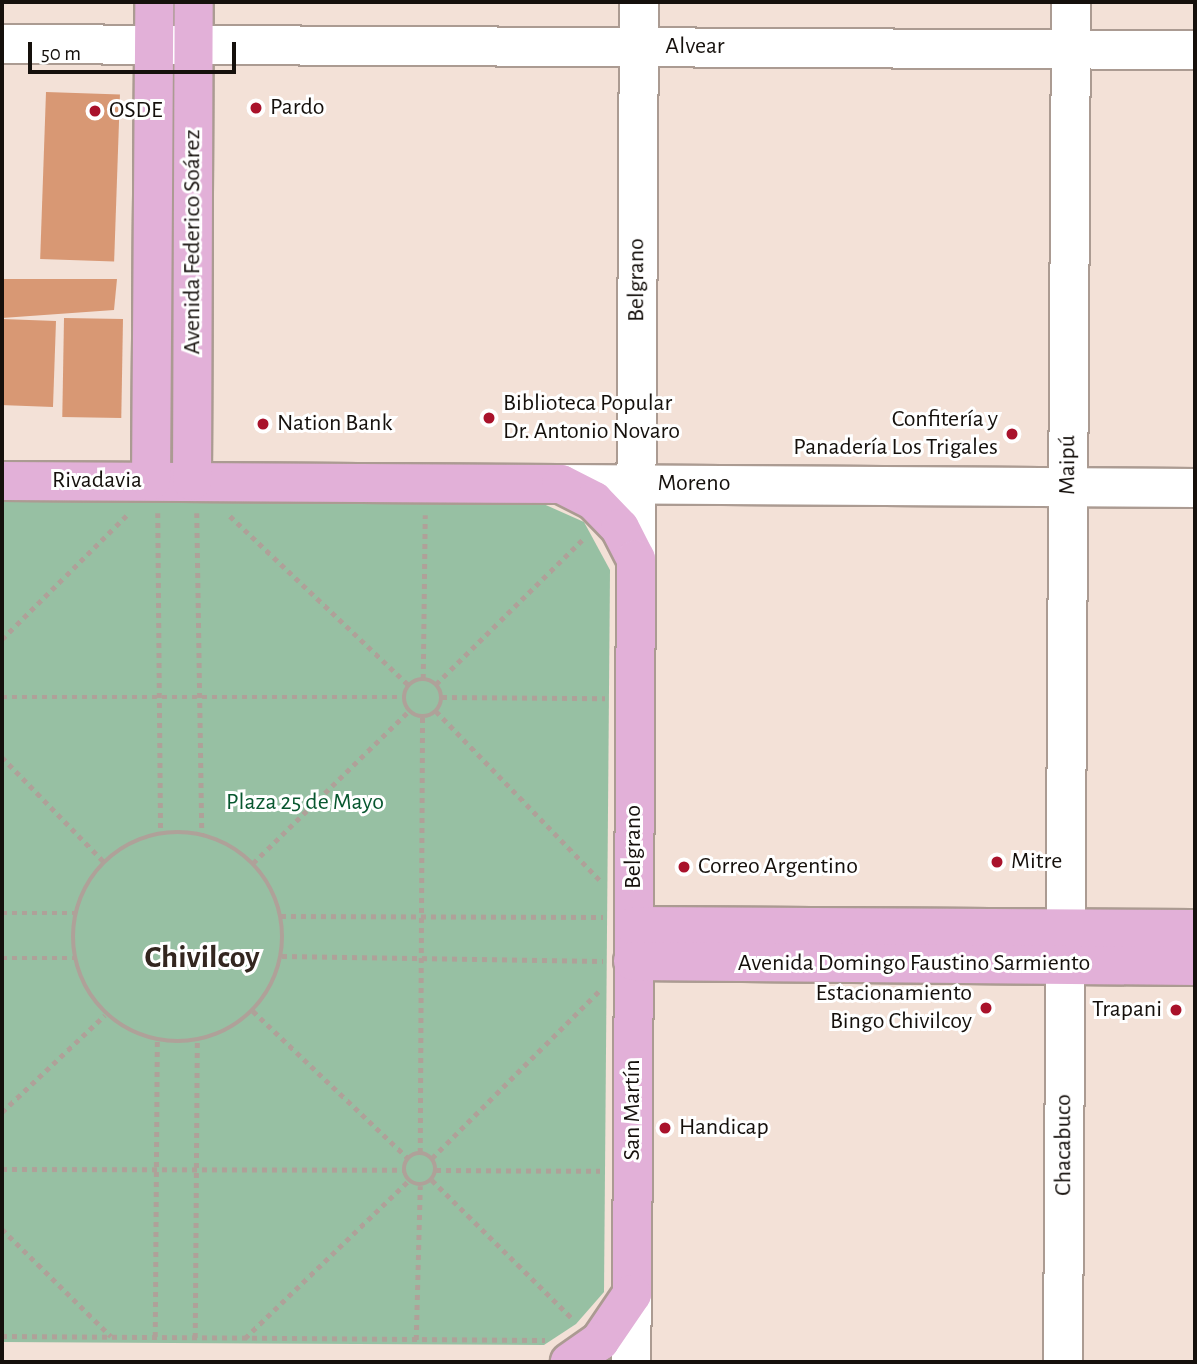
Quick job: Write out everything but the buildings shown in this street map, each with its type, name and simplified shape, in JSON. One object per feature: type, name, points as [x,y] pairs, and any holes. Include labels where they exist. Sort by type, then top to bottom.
[{"type":"main road","name":"Avenida Federico Soárez","points":[[154,2],[156,505]]},
{"type":"main road","name":"Avenida Federico Soárez","points":[[194,2],[195,505]]},
{"type":"main road","name":"Rivadavia","points":[[2,481],[156,505],[195,505]]},
{"type":"main road","name":"Moreno","points":[[195,505],[561,484]]},
{"type":"main road","name":"Belgrano","points":[[561,484],[594,501],[608,514],[620,528],[636,559],[612,940]]},
{"type":"main road","name":"Avenida Domingo Faustino Sarmiento","points":[[1065,947],[1195,929]]},
{"type":"main road","name":"Avenida Domingo Faustino Sarmiento","points":[[612,940],[1065,947],[1195,966]]},
{"type":"main road","name":"San Martín","points":[[612,940],[632,1294]]},
{"type":"main road","points":[[563,1342],[600,1341],[623,1311],[632,1294]]},
{"type":"street","name":"Belgrano","points":[[636,559],[639,2]]},
{"type":"street","name":"Maipú","points":[[1065,947],[1071,2]]},
{"type":"street","name":"Alvear","points":[[2,44],[1195,50]]},
{"type":"street","name":"Moreno","points":[[561,484],[1195,488]]},
{"type":"street","name":"Chacabuco","points":[[1063,1362],[1065,947]]},
{"type":"street","name":"San Martín","points":[[631,1362],[632,1294]]},
{"type":"path","points":[[156,505],[161,833]]},
{"type":"path","points":[[195,505],[202,834]]},
{"type":"path","points":[[2,639],[130,513],[117,513]]},
{"type":"path","points":[[240,513],[227,513],[409,685]]},
{"type":"path","points":[[412,514],[439,514]]},
{"type":"path","points":[[423,679],[425,514]]},
{"type":"path","points":[[580,532],[595,547]]},
{"type":"path","points":[[436,684],[585,537]]},
{"type":"path","points":[[423,679],[436,684],[442,697],[436,711],[422,717],[409,710],[404,697],[409,685],[423,679]]},
{"type":"path","points":[[606,685],[606,711]]},
{"type":"path","points":[[2,697],[404,697]]},
{"type":"path","points":[[442,697],[606,698]]},
{"type":"path","points":[[253,863],[409,710]]},
{"type":"path","points":[[436,711],[604,884],[604,871]]},
{"type":"path","points":[[420,1153],[422,717]]},
{"type":"path","points":[[2,757],[104,862]]},
{"type":"path","points":[[161,833],[202,834],[238,850],[266,878],[281,916],[282,956],[271,986],[253,1011],[237,1025],[197,1041],[157,1041],[120,1026],[105,1015],[91,998],[74,958],[72,936],[75,913],[81,894],[104,862],[131,843],[161,833]]},
{"type":"path","points":[[2,913],[75,913]]},
{"type":"path","points":[[281,916],[421,916],[612,940]]},
{"type":"path","points":[[282,956],[421,958],[612,940]]},
{"type":"path","points":[[2,958],[74,958]]},
{"type":"path","points":[[432,1158],[604,986],[604,999]]},
{"type":"path","points":[[253,1011],[408,1158]]},
{"type":"path","points":[[2,1112],[105,1015]]},
{"type":"path","points":[[155,1337],[157,1041]]},
{"type":"path","points":[[195,1338],[197,1041]]},
{"type":"path","points":[[420,1153],[432,1158],[436,1170],[432,1180],[420,1186],[408,1181],[403,1170],[408,1158],[420,1153]]},
{"type":"path","points":[[603,1157],[603,1183]]},
{"type":"path","points":[[2,1170],[403,1170]]},
{"type":"path","points":[[436,1170],[603,1171]]},
{"type":"path","points":[[432,1180],[575,1321]]},
{"type":"path","points":[[245,1338],[408,1181]]},
{"type":"path","points":[[416,1340],[420,1186]]},
{"type":"path","points":[[2,1229],[112,1337]]},
{"type":"path","points":[[2,1336],[563,1342],[580,1315]]},
{"type":"green space","name":"Plaza 25 de Mayo","points":[[530,498],[584,522],[610,570],[604,1292],[576,1324],[544,1345],[2,1342],[2,501]]},
{"type":"place","name":"Pardo","points":[[256,108]]},
{"type":"place","name":"OSDE","points":[[95,111]]},
{"type":"place","name":"Biblioteca Popular Dr. Antonio Novaro","points":[[489,418]]},
{"type":"place","name":"Nation Bank","points":[[263,424]]},
{"type":"place","name":"Confitería y Panadería Los Trigales","points":[[1012,434]]},
{"type":"place","name":"Mitre","points":[[997,862]]},
{"type":"place","name":"Correo Argentino","points":[[684,867]]},
{"type":"place","name":"Estacionamiento Bingo Chivilcoy","points":[[986,1008]]},
{"type":"place","name":"Trapani","points":[[1176,1010]]},
{"type":"place","name":"Handicap","points":[[665,1128]]},
{"type":"district","name":"Chivilcoy","points":[[202,957]]}]
